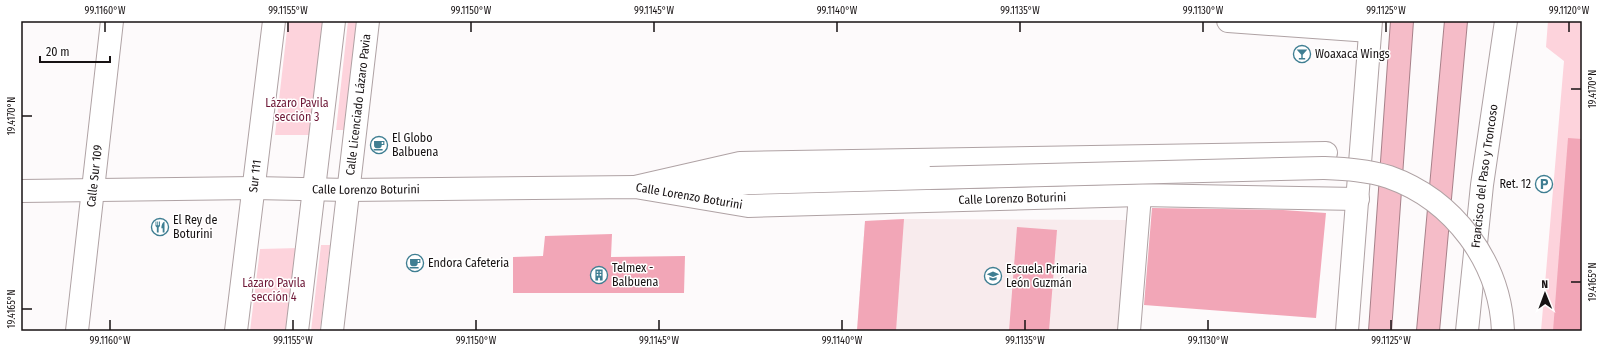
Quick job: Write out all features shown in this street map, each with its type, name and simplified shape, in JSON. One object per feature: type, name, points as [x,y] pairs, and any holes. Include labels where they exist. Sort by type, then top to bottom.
[{"type":"highway","points":[[1380,331],[1402,21]]},
{"type":"highway","points":[[1428,331],[1456,21]]},
{"type":"main road","name":"Calle Sur 109","points":[[77,331],[112,21]]},
{"type":"main road","name":"Sur 111","points":[[236,331],[274,21]]},
{"type":"main road","points":[[297,331],[334,21]]},
{"type":"main road","name":"Calle Licenciado Lázaro Pavia","points":[[332,331],[368,21]]},
{"type":"main road","points":[[1228,21],[1371,26],[1347,331]]},
{"type":"main road","name":"Francisco del Paso y Troncoso","points":[[1467,331],[1482,185],[1506,21]]},
{"type":"main road","points":[[635,187],[740,164],[1326,153]]},
{"type":"main road","points":[[635,187],[1323,168],[1370,172],[1389,177],[1431,200],[1451,216],[1470,237],[1482,255],[1493,277],[1502,317],[1503,331]]},
{"type":"main road","name":"Calle Lorenzo Boturini","points":[[21,191],[254,188],[348,190],[635,187],[748,206],[1140,195],[1358,199]]},
{"type":"main road","points":[[1129,331],[1140,195]]},
{"type":"shaded area","name":"Escuela Primaria León Guzmán","points":[[904,219],[1128,220],[1121,331],[857,331],[865,221]]},
{"type":"green space","name":"Lázaro Pavila sección 3","points":[[288,21],[327,21],[314,135],[275,135]]},
{"type":"green space","points":[[348,21],[360,21],[348,130],[336,130]]},
{"type":"green space","points":[[1548,21],[1582,21],[1582,331],[1541,331],[1564,61],[1546,47]]},
{"type":"green space","points":[[321,245],[330,245],[320,331],[311,331]]},
{"type":"green space","name":"Lázaro Pavila sección 4","points":[[299,248],[288,331],[250,331],[260,249]]},
{"type":"building","points":[[1568,138],[1582,139],[1581,331],[1553,331]]},
{"type":"building","points":[[1152,208],[1283,210],[1326,213],[1316,318],[1144,305]]},
{"type":"building","points":[[904,219],[896,331],[857,331],[865,221]]},
{"type":"building","points":[[1017,227],[1057,230],[1049,331],[1009,331]]},
{"type":"building","name":"Telmex - Balbuena","points":[[612,234],[611,257],[685,256],[684,293],[513,293],[513,257],[543,256],[545,236]]},
{"type":"place","name":"Woaxaca Wings","points":[[1302,54]]},
{"type":"place","name":"El Globo Balbuena","points":[[379,145]]},
{"type":"place","name":"Ret. 12","points":[[1544,184]]},
{"type":"place","name":"El Rey de Boturini","points":[[160,227]]},
{"type":"place","name":"Endora Cafeteria","points":[[415,263]]},
{"type":"place","name":"Telmex - Balbuena","points":[[599,275]]},
{"type":"place","name":"Escuela Primaria León Guzmán","points":[[993,276]]}]
